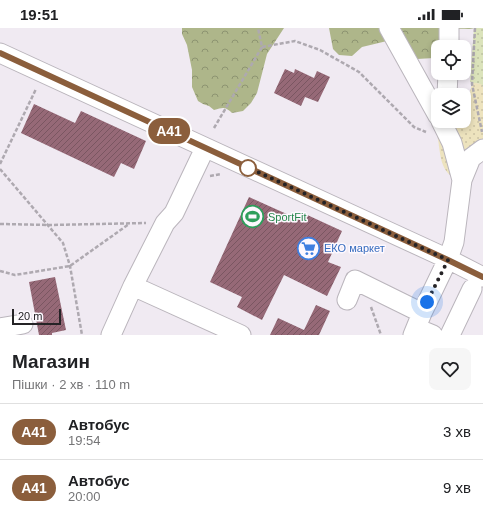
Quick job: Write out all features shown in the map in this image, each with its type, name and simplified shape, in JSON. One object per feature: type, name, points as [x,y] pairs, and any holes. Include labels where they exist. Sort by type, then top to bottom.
[{"type":"street","points":[[389,28],[431,109]]},
{"type":"street","points":[[449,28],[449,40]]},
{"type":"street","points":[[0,53],[448,260],[478,283],[450,335]]},
{"type":"street","points":[[442,128],[452,143],[462,180]]},
{"type":"street","points":[[111,335],[133,286],[165,223],[174,213],[205,148]]},
{"type":"street","points":[[347,300],[356,280],[421,328],[454,242],[462,180],[471,158],[483,149]]},
{"type":"street","points":[[133,286],[241,335]]},
{"type":"street","points":[[0,328],[23,324]]},
{"type":"path","points":[[214,128],[262,47],[258,28]]},
{"type":"path","points":[[475,28],[472,84],[483,136]]},
{"type":"path","points":[[262,47],[295,41],[320,50],[359,72],[414,126],[431,125]]},
{"type":"path","points":[[0,164],[38,83]]},
{"type":"path","points":[[0,168],[63,243],[70,266],[82,335]]},
{"type":"path","points":[[0,224],[49,225],[149,223]]},
{"type":"path","points":[[0,270],[15,275],[70,266],[129,224]]},
{"type":"green space","points":[[182,28],[284,28],[267,54],[257,93],[251,103],[243,111],[232,113],[223,108],[214,110],[198,101],[192,87],[192,70],[187,45],[182,34]]},
{"type":"green space","points":[[329,28],[474,28],[457,29],[452,40],[431,40],[431,58],[417,59],[387,41],[362,47],[352,56],[339,55],[333,49]]},
{"type":"green space","points":[[474,28],[483,28],[483,87],[480,84],[472,84],[470,81]]},
{"type":"sand","points":[[472,84],[481,84],[483,87],[483,158],[456,179],[446,171],[443,165],[437,134],[434,128],[471,128]]},
{"type":"building","points":[[285,69],[294,73],[295,69],[314,78],[317,71],[330,77],[318,102],[305,97],[301,106],[274,93]]},
{"type":"building","points":[[34,104],[75,123],[81,111],[146,141],[134,169],[121,163],[114,177],[21,133]]},
{"type":"building","points":[[249,197],[300,220],[303,213],[342,231],[328,262],[341,267],[327,296],[284,275],[262,320],[237,307],[242,297],[210,282]]},
{"type":"building","points":[[55,277],[66,330],[52,333],[52,335],[39,335],[29,282]]},
{"type":"building","points":[[316,305],[330,311],[319,335],[270,335],[278,318],[304,330]]},
{"type":"bus line","name":"A41","points":[[0,53],[483,277]]},
{"type":"place","name":"SportFit","points":[[253,217]]},
{"type":"place","name":"ЕКО маркет","points":[[309,248]]},
{"type":"route","points":[[248,168],[247,167],[448,260],[427,302]]}]
